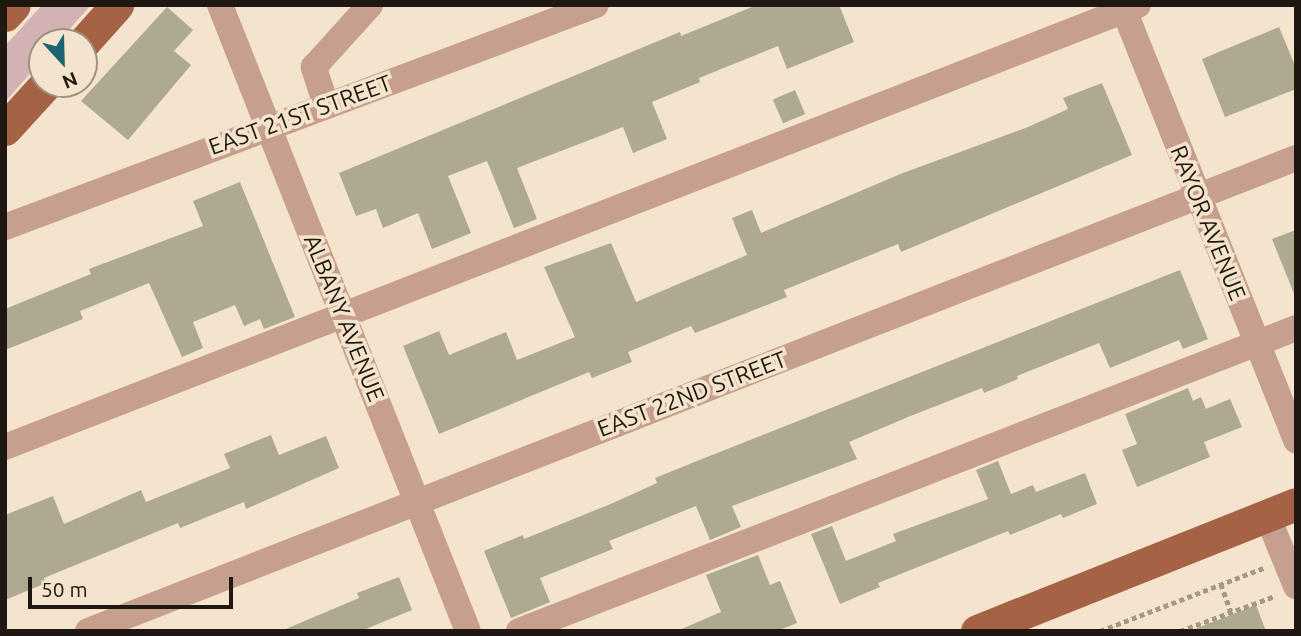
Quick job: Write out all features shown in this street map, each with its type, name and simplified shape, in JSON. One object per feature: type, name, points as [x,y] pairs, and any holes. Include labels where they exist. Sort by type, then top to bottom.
[{"type":"main road","points":[[5,15],[14,5]]},
{"type":"main road","points":[[96,28],[117,5]]},
{"type":"main road","points":[[5,129],[33,98]]},
{"type":"main road","points":[[977,631],[1281,509]]},
{"type":"street","name":"ALBANY AVENUE","points":[[220,5],[468,631]]},
{"type":"street","points":[[327,105],[314,67],[370,5]]},
{"type":"street","name":"EAST 21ST STREET","points":[[5,227],[596,5]]},
{"type":"street","points":[[5,447],[1128,7]]},
{"type":"street","name":"RAYOR AVENUE","points":[[1128,7],[1196,196],[1296,440]]},
{"type":"street","name":"EAST 22ND STREET","points":[[88,631],[1296,158]]},
{"type":"street","points":[[519,631],[1296,328]]},
{"type":"street","points":[[1281,509],[1286,591]]},
{"type":"path","points":[[1100,631],[1270,564]]},
{"type":"path","points":[[1221,584],[1231,611]]},
{"type":"path","points":[[1180,631],[1286,591]]},
{"type":"shaded area","points":[[42,5],[91,5],[70,28],[28,28],[28,76],[5,102],[5,46]]},
{"type":"building","points":[[757,5],[839,5],[854,42],[787,69],[778,46],[699,78],[700,82],[652,102],[667,139],[633,153],[623,127],[517,168],[537,219],[514,228],[487,161],[448,176],[471,233],[432,249],[418,213],[383,228],[376,209],[356,216],[339,173],[680,32],[681,36]]},
{"type":"building","points":[[167,7],[193,30],[174,51],[191,65],[128,140],[81,101],[84,98],[98,98],[98,82]]},
{"type":"building","points":[[1279,27],[1296,68],[1296,89],[1225,117],[1202,59]]},
{"type":"building","points":[[1102,83],[1132,155],[901,252],[898,244],[784,290],[787,297],[695,333],[691,326],[628,352],[632,362],[592,378],[589,372],[439,434],[403,346],[439,331],[449,355],[506,332],[517,360],[575,337],[544,267],[611,243],[636,302],[747,255],[732,218],[752,210],[761,233],[903,173],[1028,127],[1068,109],[1063,98]]},
{"type":"building","points":[[795,90],[805,114],[783,123],[773,99]]},
{"type":"building","points":[[240,182],[295,317],[264,329],[260,319],[244,326],[235,305],[193,322],[203,348],[182,357],[149,283],[80,311],[83,319],[5,350],[5,309],[91,274],[89,269],[203,226],[193,201]]},
{"type":"building","points":[[1296,230],[1296,296],[1295,296],[1272,239]]},
{"type":"building","points":[[1180,270],[1208,339],[1183,349],[1179,340],[1110,368],[1099,343],[1017,376],[1018,379],[984,393],[982,388],[908,417],[849,442],[857,459],[732,506],[741,527],[710,540],[696,506],[609,541],[613,549],[540,578],[550,602],[511,618],[484,551],[523,535],[524,539],[657,483],[655,478]]},
{"type":"building","points":[[1188,388],[1193,401],[1201,397],[1206,409],[1230,399],[1242,427],[1204,442],[1210,457],[1137,487],[1122,450],[1137,444],[1125,414]]},
{"type":"building","points":[[271,435],[279,455],[326,436],[339,468],[246,509],[244,502],[180,528],[178,523],[44,578],[46,583],[5,600],[5,515],[53,496],[64,524],[141,490],[146,502],[230,468],[224,454]]},
{"type":"building","points":[[998,461],[1011,494],[1033,485],[1036,492],[1085,473],[1097,504],[1063,518],[1061,514],[1010,535],[1008,531],[878,583],[880,587],[840,604],[811,534],[832,526],[846,561],[896,541],[893,534],[988,499],[976,470]]},
{"type":"building","points":[[758,555],[770,585],[780,581],[797,623],[777,631],[677,631],[721,612],[706,575]]},
{"type":"building","points":[[399,577],[412,610],[361,631],[281,631],[359,598],[357,593]]},
{"type":"building","points":[[1256,605],[1266,631],[1195,631],[1195,629]]}]
